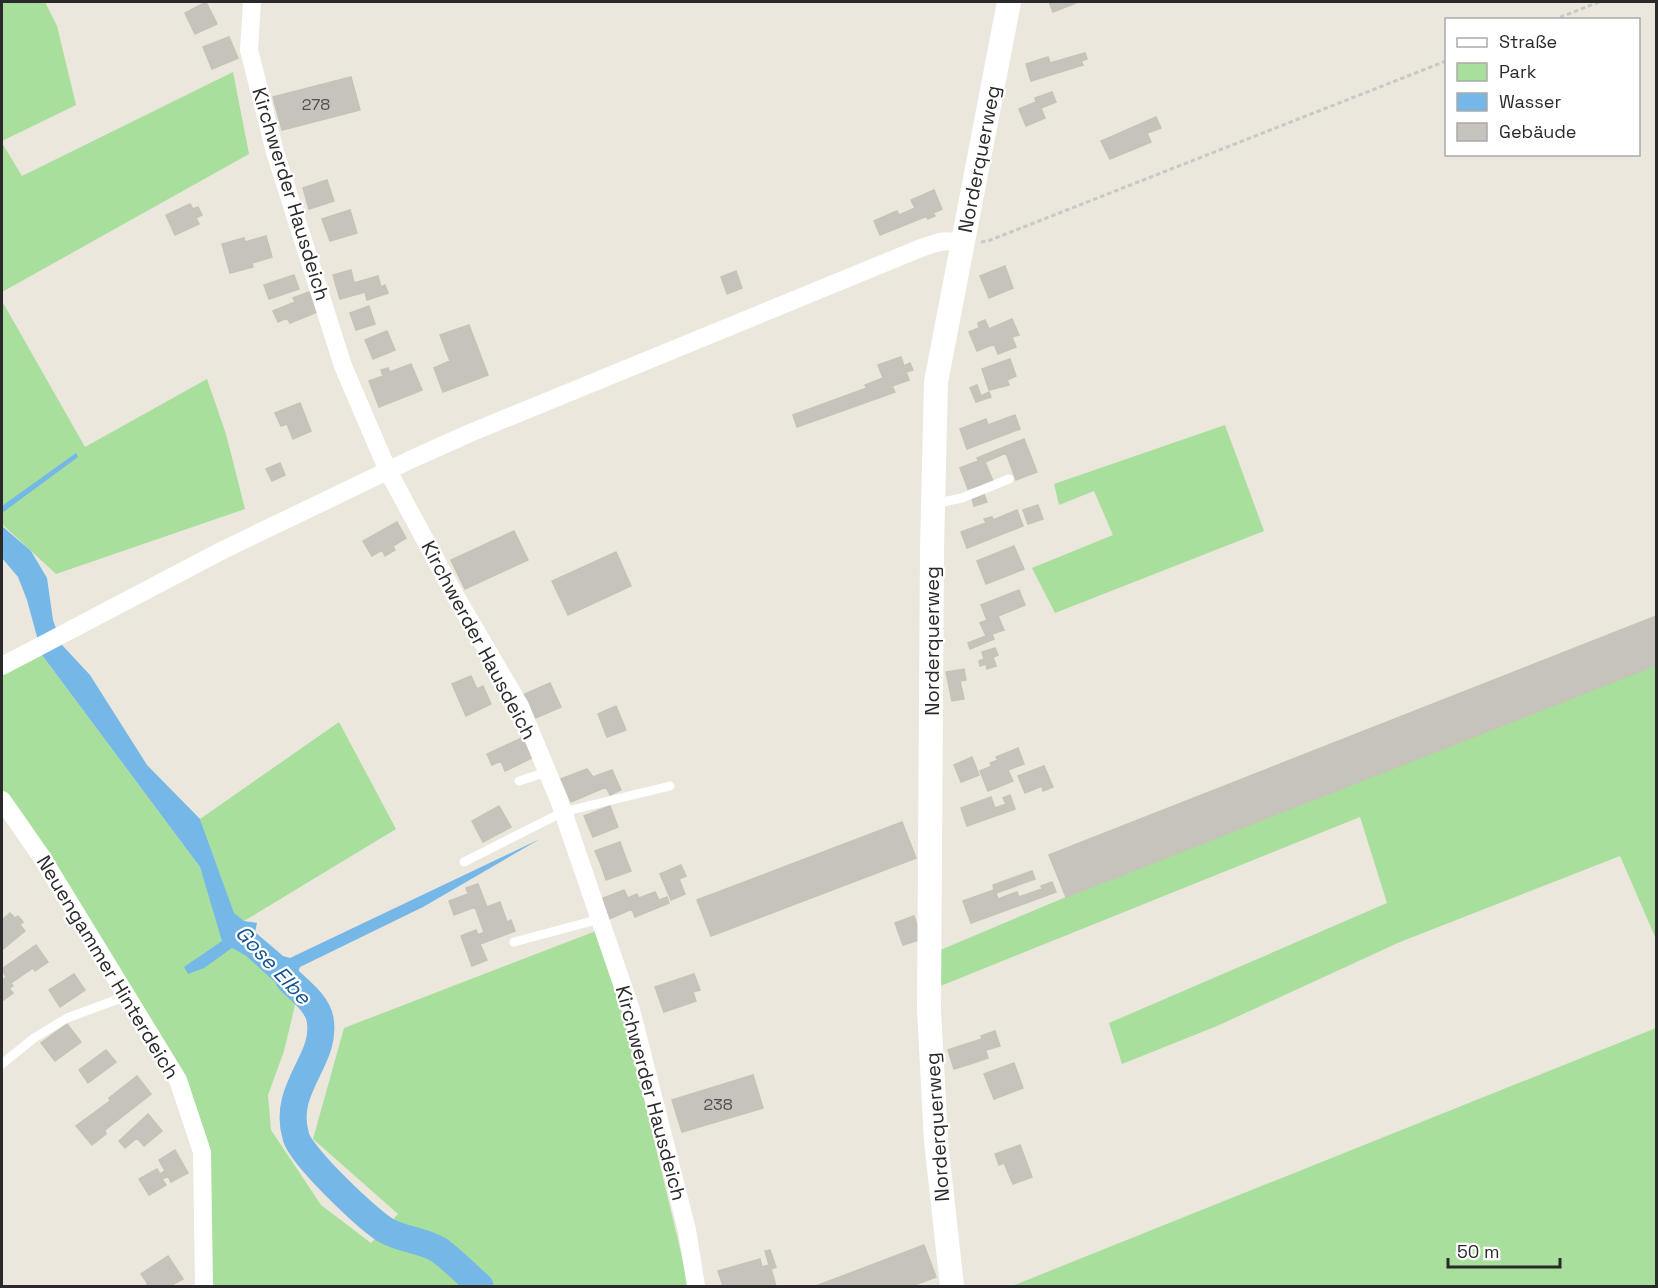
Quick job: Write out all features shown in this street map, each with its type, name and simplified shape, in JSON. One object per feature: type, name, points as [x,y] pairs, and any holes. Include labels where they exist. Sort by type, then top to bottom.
[{"type":"street","name":"Kirchwerder Hausdeich","points":[[252,2],[249,50],[275,152],[344,366],[388,471],[452,590],[519,706],[563,812],[631,1010],[687,1230],[696,1287]]},
{"type":"street","name":"Norderquerweg","points":[[952,1287],[936,1141],[929,1009],[936,382],[1009,2]]},
{"type":"street","points":[[2,666],[223,550],[410,460],[510,416],[921,248],[952,240],[961,244]]},
{"type":"street","name":"Neuengammer Hinterdeich","points":[[2,800],[41,856],[178,1080],[202,1152],[204,1287]]},
{"type":"lane","points":[[933,504],[962,498],[1009,479]]},
{"type":"lane","points":[[519,780],[547,772]]},
{"type":"lane","points":[[464,862],[563,812],[670,786]]},
{"type":"lane","points":[[514,942],[600,919]]},
{"type":"lane","points":[[2,1064],[34,1038],[67,1018],[127,996]]},
{"type":"path","points":[[1558,18],[1599,2]]},
{"type":"path","points":[[961,244],[988,241],[1445,61]]},
{"type":"green space","points":[[2,2],[45,2],[57,26],[76,105],[2,141]]},
{"type":"green space","points":[[233,72],[249,154],[2,292],[2,143],[22,176]]},
{"type":"green space","points":[[2,301],[85,447],[207,379],[226,434],[245,509],[56,574],[2,524]]},
{"type":"green space","points":[[1225,425],[1264,531],[1055,613],[1032,568],[1113,535],[1094,491],[1059,505],[1054,484]]},
{"type":"green space","points":[[42,655],[200,867],[223,941],[185,967],[188,973],[232,948],[246,956],[296,1001],[284,1051],[268,1095],[271,1130],[321,1205],[371,1243],[398,1214],[313,1139],[344,1028],[596,931],[623,1011],[689,1286],[208,1286],[186,1082],[27,820],[2,789],[2,675]]},
{"type":"green space","points":[[1656,665],[1656,939],[1620,856],[1400,942],[1217,1026],[1122,1064],[1109,1023],[1387,903],[1360,817],[938,987],[938,951],[1066,897]]},
{"type":"green space","points":[[339,722],[396,829],[244,921],[234,914],[200,819]]},
{"type":"green space","points":[[1656,1028],[1656,1286],[1012,1286]]},
{"type":"water","points":[[76,453],[78,457],[2,513],[2,506]]},
{"type":"water","points":[[2,526],[31,551],[47,578],[53,620],[62,645],[90,675],[147,765],[200,819],[234,913],[244,921],[257,923],[255,932],[283,956],[290,958],[540,839],[423,907],[300,967],[298,972],[313,1005],[296,1001],[246,956],[232,948],[204,968],[188,974],[184,967],[222,941],[200,867],[42,655],[27,600],[18,577],[2,558]]},
{"type":"building","points":[[206,2],[217,24],[195,34],[185,13]]},
{"type":"building","points":[[1049,2],[1076,2],[1076,3],[1053,12]]},
{"type":"building","points":[[229,37],[238,58],[212,69],[203,47]]},
{"type":"building","points":[[1085,53],[1087,59],[1081,61],[1083,65],[1031,81],[1026,64],[1048,57],[1050,63]]},
{"type":"building","points":[[351,77],[360,110],[282,130],[273,97]]},
{"type":"building","points":[[1052,92],[1056,102],[1041,108],[1045,118],[1026,126],[1019,109],[1036,102],[1035,98]]},
{"type":"building","points":[[1156,117],[1161,128],[1147,133],[1151,142],[1110,159],[1101,141]]},
{"type":"building","points":[[327,180],[334,201],[309,209],[303,188]]},
{"type":"building","points":[[934,190],[942,209],[933,213],[935,216],[928,219],[927,216],[880,235],[874,221],[897,211],[899,215],[915,208],[911,200]]},
{"type":"building","points":[[190,204],[193,209],[198,207],[202,215],[196,218],[199,224],[175,235],[166,215]]},
{"type":"building","points":[[350,210],[357,233],[330,241],[322,219]]},
{"type":"building","points":[[266,236],[272,257],[252,263],[253,267],[230,273],[222,244],[244,238],[245,242]]},
{"type":"building","points":[[1005,266],[1013,288],[989,298],[980,276]]},
{"type":"building","points":[[351,270],[354,283],[378,276],[381,287],[385,285],[388,293],[367,300],[365,292],[340,299],[333,275]]},
{"type":"building","points":[[736,271],[742,288],[727,294],[721,277]]},
{"type":"building","points":[[294,275],[299,289],[269,299],[264,285]]},
{"type":"building","points":[[309,292],[317,312],[290,323],[287,318],[278,322],[273,311],[295,302],[293,298]]},
{"type":"building","points":[[369,306],[375,324],[356,330],[350,313]]},
{"type":"building","points":[[1012,319],[1019,335],[1012,337],[1016,347],[998,354],[994,344],[977,351],[969,332],[979,328],[978,323],[985,320],[989,329]]},
{"type":"building","points":[[469,325],[488,375],[443,392],[434,368],[450,361],[440,335]]},
{"type":"building","points":[[387,331],[395,350],[373,359],[365,340]]},
{"type":"building","points":[[901,357],[904,366],[910,363],[913,370],[906,372],[909,380],[892,386],[895,392],[797,427],[793,415],[867,388],[865,385],[883,378],[878,365]]},
{"type":"building","points":[[1010,359],[1016,376],[1007,380],[1009,385],[989,390],[982,369]]},
{"type":"building","points":[[411,364],[422,390],[379,407],[369,381],[383,376],[381,370],[388,368],[390,372]]},
{"type":"building","points":[[977,385],[981,396],[989,392],[991,397],[976,402],[970,388]]},
{"type":"building","points":[[300,403],[311,431],[293,439],[287,424],[281,426],[275,413]]},
{"type":"building","points":[[1015,415],[1020,429],[967,449],[960,429],[986,419],[988,425]]},
{"type":"building","points":[[1024,439],[1037,472],[1016,480],[1006,453],[985,462],[993,481],[968,489],[960,468],[978,461],[977,458]]},
{"type":"building","points":[[280,463],[285,475],[272,481],[266,469]]},
{"type":"building","points":[[984,494],[987,502],[974,506],[972,498]]},
{"type":"building","points":[[1038,505],[1043,519],[1028,524],[1023,510]]},
{"type":"building","points":[[1017,510],[1023,526],[967,548],[961,532],[986,523],[984,519],[992,517],[993,520]]},
{"type":"building","points":[[397,522],[406,538],[393,546],[395,550],[385,556],[382,550],[372,556],[363,541]]},
{"type":"building","points":[[514,531],[528,560],[465,589],[451,560]]},
{"type":"building","points":[[1014,546],[1024,569],[986,584],[977,561]]},
{"type":"building","points":[[616,552],[631,586],[568,615],[552,581]]},
{"type":"building","points":[[1019,590],[1025,605],[998,616],[1004,630],[992,634],[994,639],[970,649],[968,643],[986,636],[980,623],[987,620],[981,605]]},
{"type":"building","points":[[1656,616],[1656,665],[1066,897],[1049,855]]},
{"type":"building","points":[[995,648],[998,655],[993,657],[996,666],[987,669],[986,664],[980,666],[979,661],[984,659],[982,652]]},
{"type":"building","points":[[964,669],[966,680],[960,681],[964,699],[952,701],[946,672]]},
{"type":"building","points":[[471,676],[477,689],[483,686],[491,704],[466,716],[452,684]]},
{"type":"building","points":[[550,683],[561,707],[533,719],[523,695]]},
{"type":"building","points":[[616,706],[626,730],[607,737],[598,714]]},
{"type":"building","points":[[526,736],[536,756],[505,771],[501,761],[492,765],[487,754]]},
{"type":"building","points":[[1018,748],[1024,764],[1008,770],[1013,781],[988,791],[980,771],[992,766],[990,763],[998,760],[996,757]]},
{"type":"building","points":[[972,757],[979,775],[961,782],[954,765]]},
{"type":"building","points":[[1044,766],[1053,787],[1043,791],[1042,786],[1025,793],[1018,776]]},
{"type":"building","points":[[587,769],[593,777],[612,770],[621,790],[610,795],[606,787],[571,802],[561,779]]},
{"type":"building","points":[[1010,795],[1015,809],[967,826],[961,808],[991,797],[995,808],[1006,804],[1003,798]]},
{"type":"building","points":[[499,806],[511,827],[483,842],[472,821]]},
{"type":"building","points":[[610,806],[618,827],[593,837],[584,816]]},
{"type":"building","points":[[902,822],[916,858],[711,936],[697,900]]},
{"type":"building","points":[[620,842],[625,856],[601,865],[595,851]]},
{"type":"building","points":[[625,856],[631,871],[606,880],[601,865]]},
{"type":"building","points":[[681,865],[686,876],[679,879],[685,894],[671,900],[660,874]]},
{"type":"building","points":[[1032,871],[1035,879],[996,893],[998,899],[1017,892],[1019,897],[1042,889],[1041,886],[1052,882],[1056,892],[971,923],[963,901],[994,890],[993,885]]},
{"type":"building","points":[[478,884],[487,907],[500,902],[507,922],[511,920],[515,931],[480,944],[487,960],[472,966],[461,936],[476,930],[478,935],[484,932],[475,907],[454,915],[449,901],[468,894],[466,888]]},
{"type":"building","points":[[624,890],[628,898],[637,894],[639,898],[655,892],[659,900],[667,897],[669,903],[635,917],[632,909],[609,919],[601,899]]},
{"type":"building","points":[[10,913],[15,918],[18,916],[23,922],[20,925],[25,931],[2,950],[2,920]]},
{"type":"building","points":[[914,916],[922,939],[903,945],[895,923]]},
{"type":"building","points":[[36,945],[48,962],[35,971],[33,968],[11,983],[13,986],[9,988],[13,993],[2,1001],[2,981],[6,977],[2,969]]},
{"type":"building","points":[[74,974],[85,990],[60,1007],[49,990]]},
{"type":"building","points":[[694,974],[700,990],[693,992],[696,1001],[664,1012],[655,987]]},
{"type":"building","points":[[67,1024],[81,1042],[55,1061],[41,1043]]},
{"type":"building","points":[[995,1031],[1000,1046],[986,1050],[981,1036]]},
{"type":"building","points":[[982,1039],[988,1058],[970,1064],[963,1045]]},
{"type":"building","points":[[963,1045],[970,1064],[954,1069],[948,1050]]},
{"type":"building","points":[[106,1050],[116,1062],[88,1083],[79,1070]]},
{"type":"building","points":[[1014,1063],[1023,1088],[994,1099],[984,1074]]},
{"type":"building","points":[[753,1075],[763,1108],[682,1132],[672,1100]]},
{"type":"building","points":[[137,1076],[151,1094],[105,1130],[106,1134],[92,1145],[76,1126],[110,1101],[109,1098]]},
{"type":"building","points":[[148,1114],[162,1131],[144,1146],[137,1138],[125,1148],[119,1141]]},
{"type":"building","points":[[1020,1145],[1032,1177],[1013,1184],[1004,1163],[999,1165],[995,1154]]},
{"type":"building","points":[[175,1150],[188,1173],[171,1182],[168,1176],[162,1179],[166,1185],[149,1195],[139,1179],[157,1169],[160,1174],[165,1171],[159,1160]]},
{"type":"building","points":[[924,1245],[936,1277],[912,1286],[816,1286]]},
{"type":"building","points":[[770,1250],[776,1267],[771,1269],[776,1286],[723,1286],[718,1271],[760,1259],[762,1267],[769,1265],[765,1251]]},
{"type":"building","points":[[168,1256],[183,1279],[170,1286],[145,1286],[148,1284],[141,1274]]},
{"type":"waterway","name":"Gose Elbe","points":[[289,980],[312,1003],[320,1019],[321,1034],[318,1048],[299,1089],[295,1104],[293,1120],[296,1137],[301,1146],[322,1172],[378,1225],[393,1234],[439,1250],[480,1286]]}]
